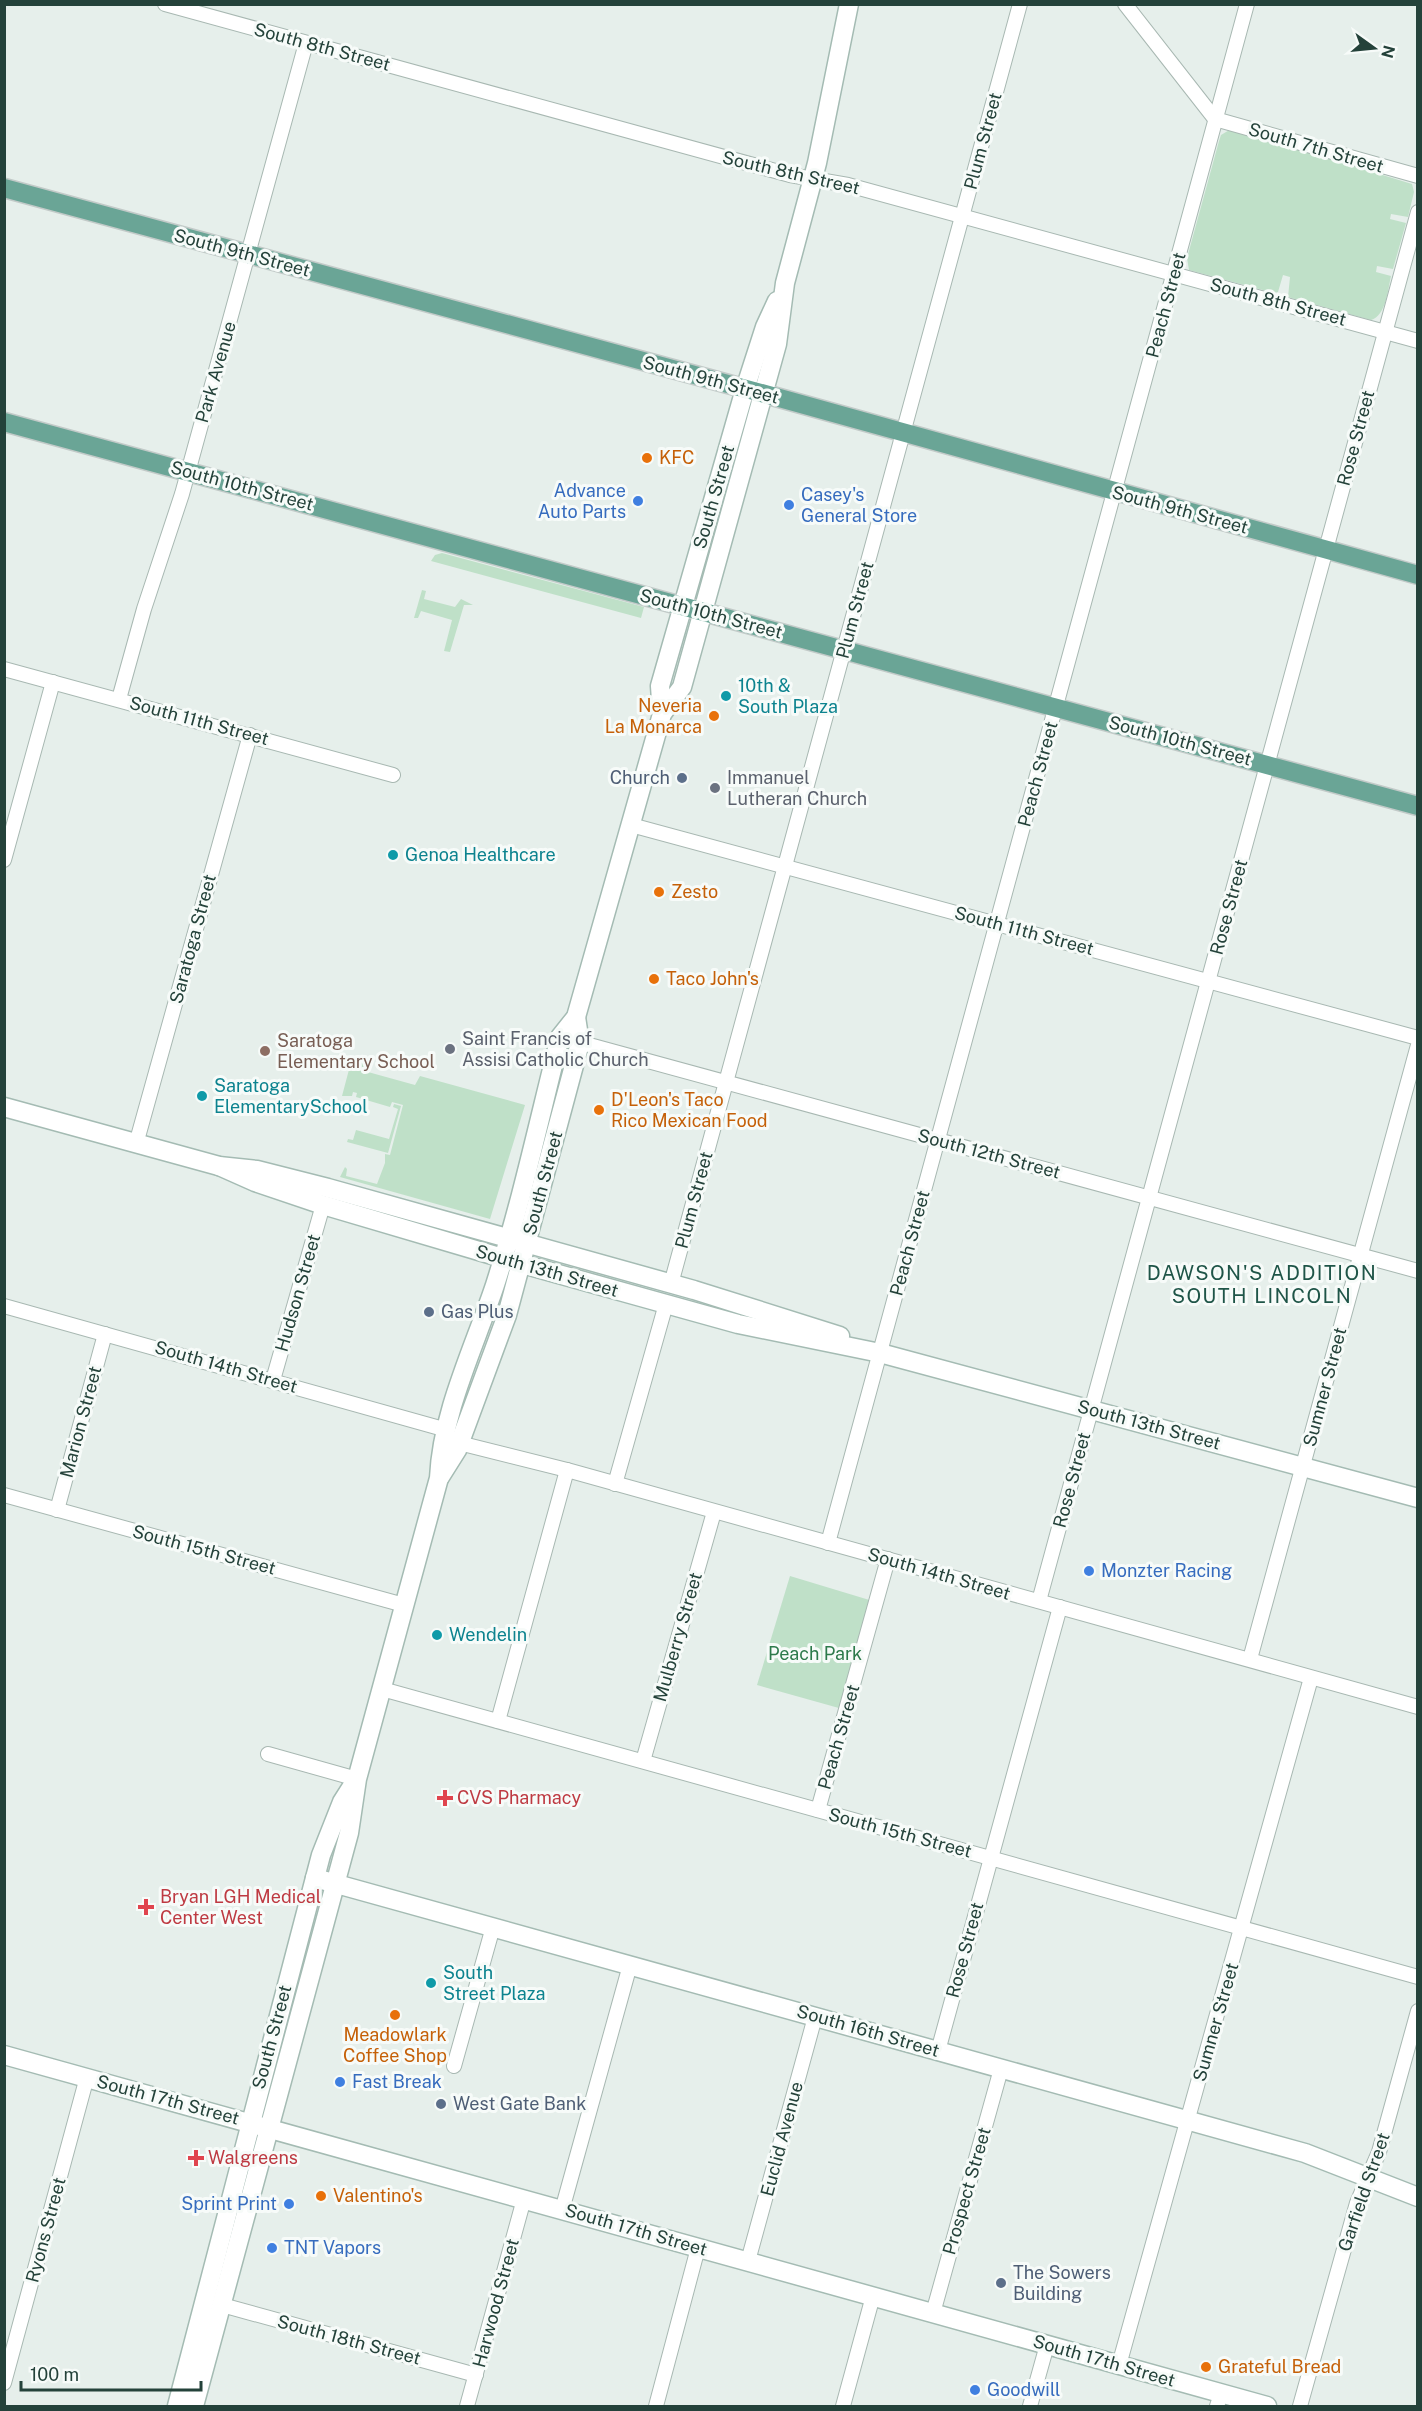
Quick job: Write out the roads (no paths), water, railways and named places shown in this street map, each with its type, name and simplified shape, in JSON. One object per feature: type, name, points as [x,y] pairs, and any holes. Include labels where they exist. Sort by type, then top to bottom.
[{"type":"main road","name":"South Street","points":[[194,2406],[336,1884],[355,1804],[357,1779],[439,1478],[508,1240],[560,1037],[576,1017],[663,714],[682,687],[765,394],[777,344],[785,283],[813,180],[849,4]]},
{"type":"main road","name":"South 9th Street","points":[[4,188],[765,394],[1418,575]]},
{"type":"main road","name":"South Street","points":[[663,714],[660,686],[745,389],[765,327],[785,283]]},
{"type":"main road","name":"South 10th Street","points":[[4,422],[1418,806]]},
{"type":"main road","name":"South Street","points":[[453,1436],[496,1347],[522,1264],[580,1043],[576,1017]]},
{"type":"main road","name":"South 13th Street","points":[[4,1107],[219,1166],[267,1172],[671,1284],[843,1336],[880,1353]]},
{"type":"main road","name":"South 13th Street","points":[[219,1166],[255,1182],[323,1205],[502,1259],[750,1327],[880,1353],[1418,1498]]},
{"type":"main road","name":"South Street","points":[[177,2406],[315,1878],[342,1802],[357,1779]]},
{"type":"main road","name":"South 16th Street","points":[[315,1878],[1305,2153],[1418,2197]]},
{"type":"main road","name":"South 17th Street","points":[[4,2055],[1119,2365],[1219,2400],[1267,2406]]},
{"type":"street","name":"South 8th Street","points":[[165,4],[813,180],[848,185],[1418,341]]},
{"type":"street","name":"Plum Street","points":[[671,1284],[1020,4]]},
{"type":"street","points":[[1125,4],[1215,119]]},
{"type":"street","name":"Peach Street","points":[[828,1543],[1247,4]]},
{"type":"street","name":"Park Avenue","points":[[119,699],[188,472],[306,43]]},
{"type":"street","name":"South 7th Street","points":[[1215,119],[1418,176]]},
{"type":"street","name":"Rose Street","points":[[1039,1601],[1418,212]]},
{"type":"street","name":"South 11th Street","points":[[4,669],[393,775]]},
{"type":"street","points":[[4,860],[52,682]]},
{"type":"street","name":"Saratoga Street","points":[[136,1144],[250,735]]},
{"type":"street","name":"South 11th Street","points":[[631,825],[1418,1038]]},
{"type":"street","name":"South 12th Street","points":[[560,1037],[1418,1271]]},
{"type":"street","name":"Sumner Street","points":[[1250,1659],[1418,1045]]},
{"type":"street","name":"Hudson Street","points":[[273,1380],[323,1205]]},
{"type":"street","points":[[615,1484],[666,1304]]},
{"type":"street","name":"South 14th Street","points":[[4,1305],[273,1380],[522,1458],[1418,1707]]},
{"type":"street","name":"Marion Street","points":[[57,1510],[105,1334]]},
{"type":"street","points":[[498,1721],[567,1470]]},
{"type":"street","name":"South 15th Street","points":[[4,1495],[404,1605]]},
{"type":"street","name":"Mulberry Street","points":[[643,1761],[714,1512]]},
{"type":"street","name":"Peach Street","points":[[818,1810],[888,1559]]},
{"type":"street","name":"Rose Street","points":[[938,2051],[1060,1607]]},
{"type":"street","name":"Sumner Street","points":[[1119,2365],[1311,1678]]},
{"type":"street","name":"South 15th Street","points":[[382,1689],[1418,1977]]},
{"type":"street","points":[[268,1754],[357,1779]]},
{"type":"street","points":[[454,2066],[493,1927]]},
{"type":"street","points":[[562,2210],[630,1965]]},
{"type":"street","name":"Garfield Street","points":[[1300,2406],[1357,2203],[1379,2152],[1418,2012]]},
{"type":"street","name":"Euclid Avenue","points":[[748,2261],[816,2017]]},
{"type":"street","name":"Prospect Street","points":[[933,2313],[1001,2069]]},
{"type":"street","name":"Ryons Street","points":[[4,2384],[87,2077]]},
{"type":"street","name":"Harwood Street","points":[[467,2406],[524,2199]]},
{"type":"street","points":[[656,2406],[699,2248]]},
{"type":"street","points":[[843,2406],[873,2296]]},
{"type":"street","name":"South 18th Street","points":[[222,2305],[476,2375]]},
{"type":"street","points":[[1030,2406],[1047,2345]]},
{"type":"place","name":"KFC","points":[[647,458]]},
{"type":"place","name":"Advance Auto Parts","points":[[638,501]]},
{"type":"place","name":"Casey's General Store","points":[[789,505]]},
{"type":"place","name":"10th & South Plaza","points":[[726,696]]},
{"type":"place","name":"Neveria La Monarca","points":[[714,716]]},
{"type":"place","name":"Church","points":[[682,778]]},
{"type":"place","name":"Immanuel Lutheran Church","points":[[715,788]]},
{"type":"place","name":"Genoa Healthcare","points":[[393,855]]},
{"type":"place","name":"Zesto","points":[[659,892]]},
{"type":"place","name":"Taco John's","points":[[654,979]]},
{"type":"place","name":"Saint Francis of Assisi Catholic Church","points":[[450,1049]]},
{"type":"place","name":"Saratoga Elementary School","points":[[265,1051]]},
{"type":"place","name":"Saratoga ElementarySchool","points":[[202,1096]]},
{"type":"place","name":"D'Leon's Taco Rico Mexican Food","points":[[599,1110]]},
{"type":"place","name":"Gas Plus","points":[[429,1312]]},
{"type":"place","name":"Monzter Racing","points":[[1089,1571]]},
{"type":"place","name":"Wendelin","points":[[437,1635]]},
{"type":"place","name":"CVS Pharmacy","points":[[445,1798]]},
{"type":"place","name":"Bryan LGH Medical Center West","points":[[146,1907]]},
{"type":"place","name":"South Street Plaza","points":[[431,1983]]},
{"type":"place","name":"Meadowlark Coffee Shop","points":[[395,2015]]},
{"type":"place","name":"Fast Break","points":[[340,2082]]},
{"type":"place","name":"West Gate Bank","points":[[441,2104]]},
{"type":"place","name":"Walgreens","points":[[196,2158]]},
{"type":"place","name":"Valentino's","points":[[321,2196]]},
{"type":"place","name":"Sprint Print","points":[[289,2204]]},
{"type":"place","name":"TNT Vapors","points":[[272,2248]]},
{"type":"place","name":"The Sowers Building","points":[[1001,2283]]},
{"type":"place","name":"Grateful Bread","points":[[1206,2367]]},
{"type":"place","name":"Goodwill","points":[[975,2390]]},
{"type":"district","name":"DAWSON'S ADDITION SOUTH LINCOLN","points":[[1262,1284]]},
{"type":"park label","name":"Peach Park","points":[[815,1654]]}]
